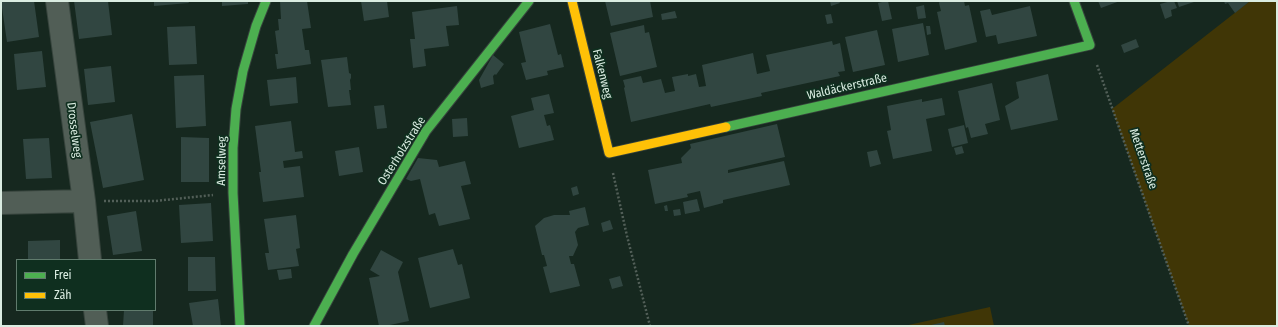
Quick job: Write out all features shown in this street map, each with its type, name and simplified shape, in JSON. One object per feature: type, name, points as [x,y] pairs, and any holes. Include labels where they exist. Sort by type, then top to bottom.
[{"type":"street","name":"Drosselweg","points":[[57,1],[84,201],[90,259]]},
{"type":"street","name":"Amselweg","points":[[240,326],[233,193],[233,148],[236,109],[243,71],[256,26],[266,1]]},
{"type":"street","name":"Osterholzstraße","points":[[314,326],[353,254],[426,131],[529,1]]},
{"type":"street","name":"Falkenweg","points":[[572,1],[609,153]]},
{"type":"street","points":[[1074,1],[1090,45]]},
{"type":"street","name":"Waldäckerstraße","points":[[609,153],[1090,45]]},
{"type":"street","points":[[1,203],[84,201]]},
{"type":"street","points":[[95,311],[97,326]]},
{"type":"path","name":"Metterstraße","points":[[1090,45],[1189,326]]},
{"type":"path","points":[[609,153],[627,236],[650,326]]},
{"type":"path","points":[[84,201],[154,201],[233,193]]},
{"type":"shaded area","points":[[1250,1],[1277,1],[1277,326],[1189,326],[1112,109]]},
{"type":"shaded area","points":[[990,307],[994,326],[904,326]]},
{"type":"building","points":[[1,1],[34,1],[39,37],[7,42]]},
{"type":"building","points":[[74,1],[108,1],[112,35],[79,39]]},
{"type":"building","points":[[154,1],[188,1],[189,3],[154,6]]},
{"type":"building","points":[[222,1],[248,1],[248,4],[222,6]]},
{"type":"building","points":[[280,1],[307,1],[311,28],[302,29],[305,50],[309,50],[311,64],[277,69],[275,54],[278,54],[275,31],[279,30],[278,19],[281,19]]},
{"type":"building","points":[[361,1],[387,1],[389,17],[364,21]]},
{"type":"building","points":[[605,1],[650,1],[653,17],[611,26]]},
{"type":"building","points":[[830,1],[839,1],[840,3],[831,6]]},
{"type":"building","points":[[888,1],[892,19],[882,21],[878,3]]},
{"type":"building","points":[[940,1],[964,1],[965,6],[969,5],[977,42],[945,50],[937,12],[941,11]]},
{"type":"building","points":[[1098,1],[1120,1],[1101,8]]},
{"type":"building","points":[[1174,1],[1177,8],[1171,10],[1172,16],[1165,19],[1160,4]]},
{"type":"building","points":[[1177,1],[1197,1],[1179,7]]},
{"type":"building","points":[[1224,1],[1250,1],[1235,13],[1228,3],[1225,4]]},
{"type":"building","points":[[924,5],[926,18],[918,19],[916,7]]},
{"type":"building","points":[[457,6],[459,25],[446,26],[449,46],[424,49],[426,66],[413,68],[410,39],[415,39],[412,12]]},
{"type":"building","points":[[1030,6],[1037,36],[998,44],[996,35],[986,37],[980,11],[990,9],[992,15]]},
{"type":"building","points":[[675,11],[677,18],[662,20],[661,14]]},
{"type":"building","points":[[831,14],[833,23],[827,24],[825,15]]},
{"type":"building","points":[[923,23],[929,55],[898,62],[892,29]]},
{"type":"building","points":[[550,24],[558,55],[561,54],[564,67],[547,71],[548,75],[526,80],[521,63],[526,62],[519,32]]},
{"type":"building","points":[[644,25],[645,33],[649,32],[657,67],[620,76],[610,33]]},
{"type":"building","points":[[195,26],[197,64],[169,65],[167,27]]},
{"type":"building","points":[[926,26],[930,26],[931,34],[927,35]]},
{"type":"building","points":[[877,30],[885,65],[853,72],[845,37]]},
{"type":"building","points":[[1136,39],[1139,47],[1124,53],[1121,45]]},
{"type":"building","points":[[832,41],[833,45],[840,43],[845,71],[838,72],[840,76],[761,93],[762,96],[711,107],[710,104],[631,122],[623,80],[641,76],[643,83],[661,79],[665,93],[675,91],[672,77],[696,74],[699,87],[706,86],[702,65],[753,53],[757,74],[770,71],[766,55]]},
{"type":"building","points":[[42,51],[46,87],[17,90],[14,54]]},
{"type":"building","points":[[493,55],[504,64],[496,75],[495,74],[493,76],[494,84],[481,88],[479,80]]},
{"type":"building","points":[[347,57],[349,73],[351,74],[351,90],[349,90],[351,105],[328,107],[321,60]]},
{"type":"building","points":[[111,66],[115,102],[88,105],[84,69]]},
{"type":"building","points":[[1048,74],[1058,120],[1011,130],[1005,106],[1019,98],[1016,82]]},
{"type":"building","points":[[204,75],[206,126],[176,128],[174,76]]},
{"type":"building","points":[[296,77],[298,103],[270,106],[267,80]]},
{"type":"building","points":[[992,83],[1000,120],[985,124],[988,134],[971,138],[968,127],[966,128],[958,91]]},
{"type":"building","points":[[549,94],[554,113],[544,115],[547,126],[550,125],[554,140],[519,148],[511,116],[534,110],[531,98]]},
{"type":"building","points":[[942,98],[945,115],[926,119],[932,151],[893,159],[887,131],[891,130],[887,106],[922,99],[922,102]]},
{"type":"building","points":[[384,105],[387,128],[377,129],[374,106]]},
{"type":"building","points":[[132,114],[144,180],[103,188],[90,122]]},
{"type":"building","points":[[467,118],[468,136],[453,137],[452,119]]},
{"type":"building","points":[[291,121],[295,152],[302,151],[303,158],[283,161],[284,168],[300,166],[304,197],[263,202],[255,126]]},
{"type":"building","points":[[777,124],[785,157],[728,170],[728,173],[784,161],[790,185],[723,200],[723,203],[704,208],[700,191],[687,194],[688,197],[655,204],[648,170],[682,163],[681,158],[691,148],[690,144]]},
{"type":"building","points":[[964,125],[968,143],[952,147],[948,129]]},
{"type":"building","points":[[181,137],[209,138],[209,182],[181,182]]},
{"type":"building","points":[[49,138],[52,178],[26,179],[23,139]]},
{"type":"building","points":[[962,146],[964,153],[956,155],[954,148]]},
{"type":"building","points":[[359,147],[363,172],[339,176],[335,151]]},
{"type":"building","points":[[877,150],[881,164],[870,167],[867,152]]},
{"type":"building","points":[[418,158],[437,160],[439,167],[465,161],[471,184],[461,186],[470,219],[439,226],[435,213],[429,215],[420,179],[411,181],[406,179]]},
{"type":"building","points":[[577,186],[579,194],[573,196],[571,188]]},
{"type":"building","points":[[697,199],[700,211],[685,214],[683,202]]},
{"type":"building","points":[[211,203],[213,241],[181,243],[179,205]]},
{"type":"building","points":[[667,205],[668,211],[665,211],[664,206]]},
{"type":"building","points":[[585,207],[589,225],[578,228],[575,232],[578,245],[573,256],[569,256],[571,264],[574,264],[580,286],[550,293],[543,267],[547,266],[544,255],[542,255],[535,226],[544,218],[554,215],[570,215],[569,211]]},
{"type":"building","points":[[680,209],[681,215],[674,216],[673,210]]},
{"type":"building","points":[[136,211],[142,251],[113,255],[107,216]]},
{"type":"building","points":[[296,215],[300,248],[296,249],[299,266],[268,270],[265,253],[269,253],[264,219]]},
{"type":"building","points":[[610,220],[613,229],[603,232],[601,223]]},
{"type":"building","points":[[60,240],[60,259],[28,259],[28,241]]},
{"type":"building","points":[[453,249],[458,265],[462,264],[470,298],[430,308],[418,258]]},
{"type":"building","points":[[381,250],[403,262],[398,272],[409,321],[379,326],[369,278],[380,276],[370,270]]},
{"type":"building","points":[[188,257],[215,257],[216,291],[188,291]]},
{"type":"building","points":[[291,269],[292,278],[279,280],[277,270]]},
{"type":"building","points":[[620,276],[623,286],[612,289],[609,279]]},
{"type":"building","points":[[218,299],[221,326],[193,326],[189,303]]},
{"type":"building","points":[[124,311],[153,311],[153,326],[123,326]]},
{"type":"building","points":[[944,322],[945,326],[931,326],[931,325]]},
{"type":"traffic: fast","points":[[240,326],[233,193],[233,148],[236,109],[243,71],[256,26],[266,1]]},
{"type":"traffic: fast","points":[[314,326],[353,254],[426,131],[529,1]]},
{"type":"traffic: fast","points":[[726,127],[1090,45],[1074,1]]},
{"type":"traffic: slow","points":[[572,1],[609,153],[726,127]]}]
